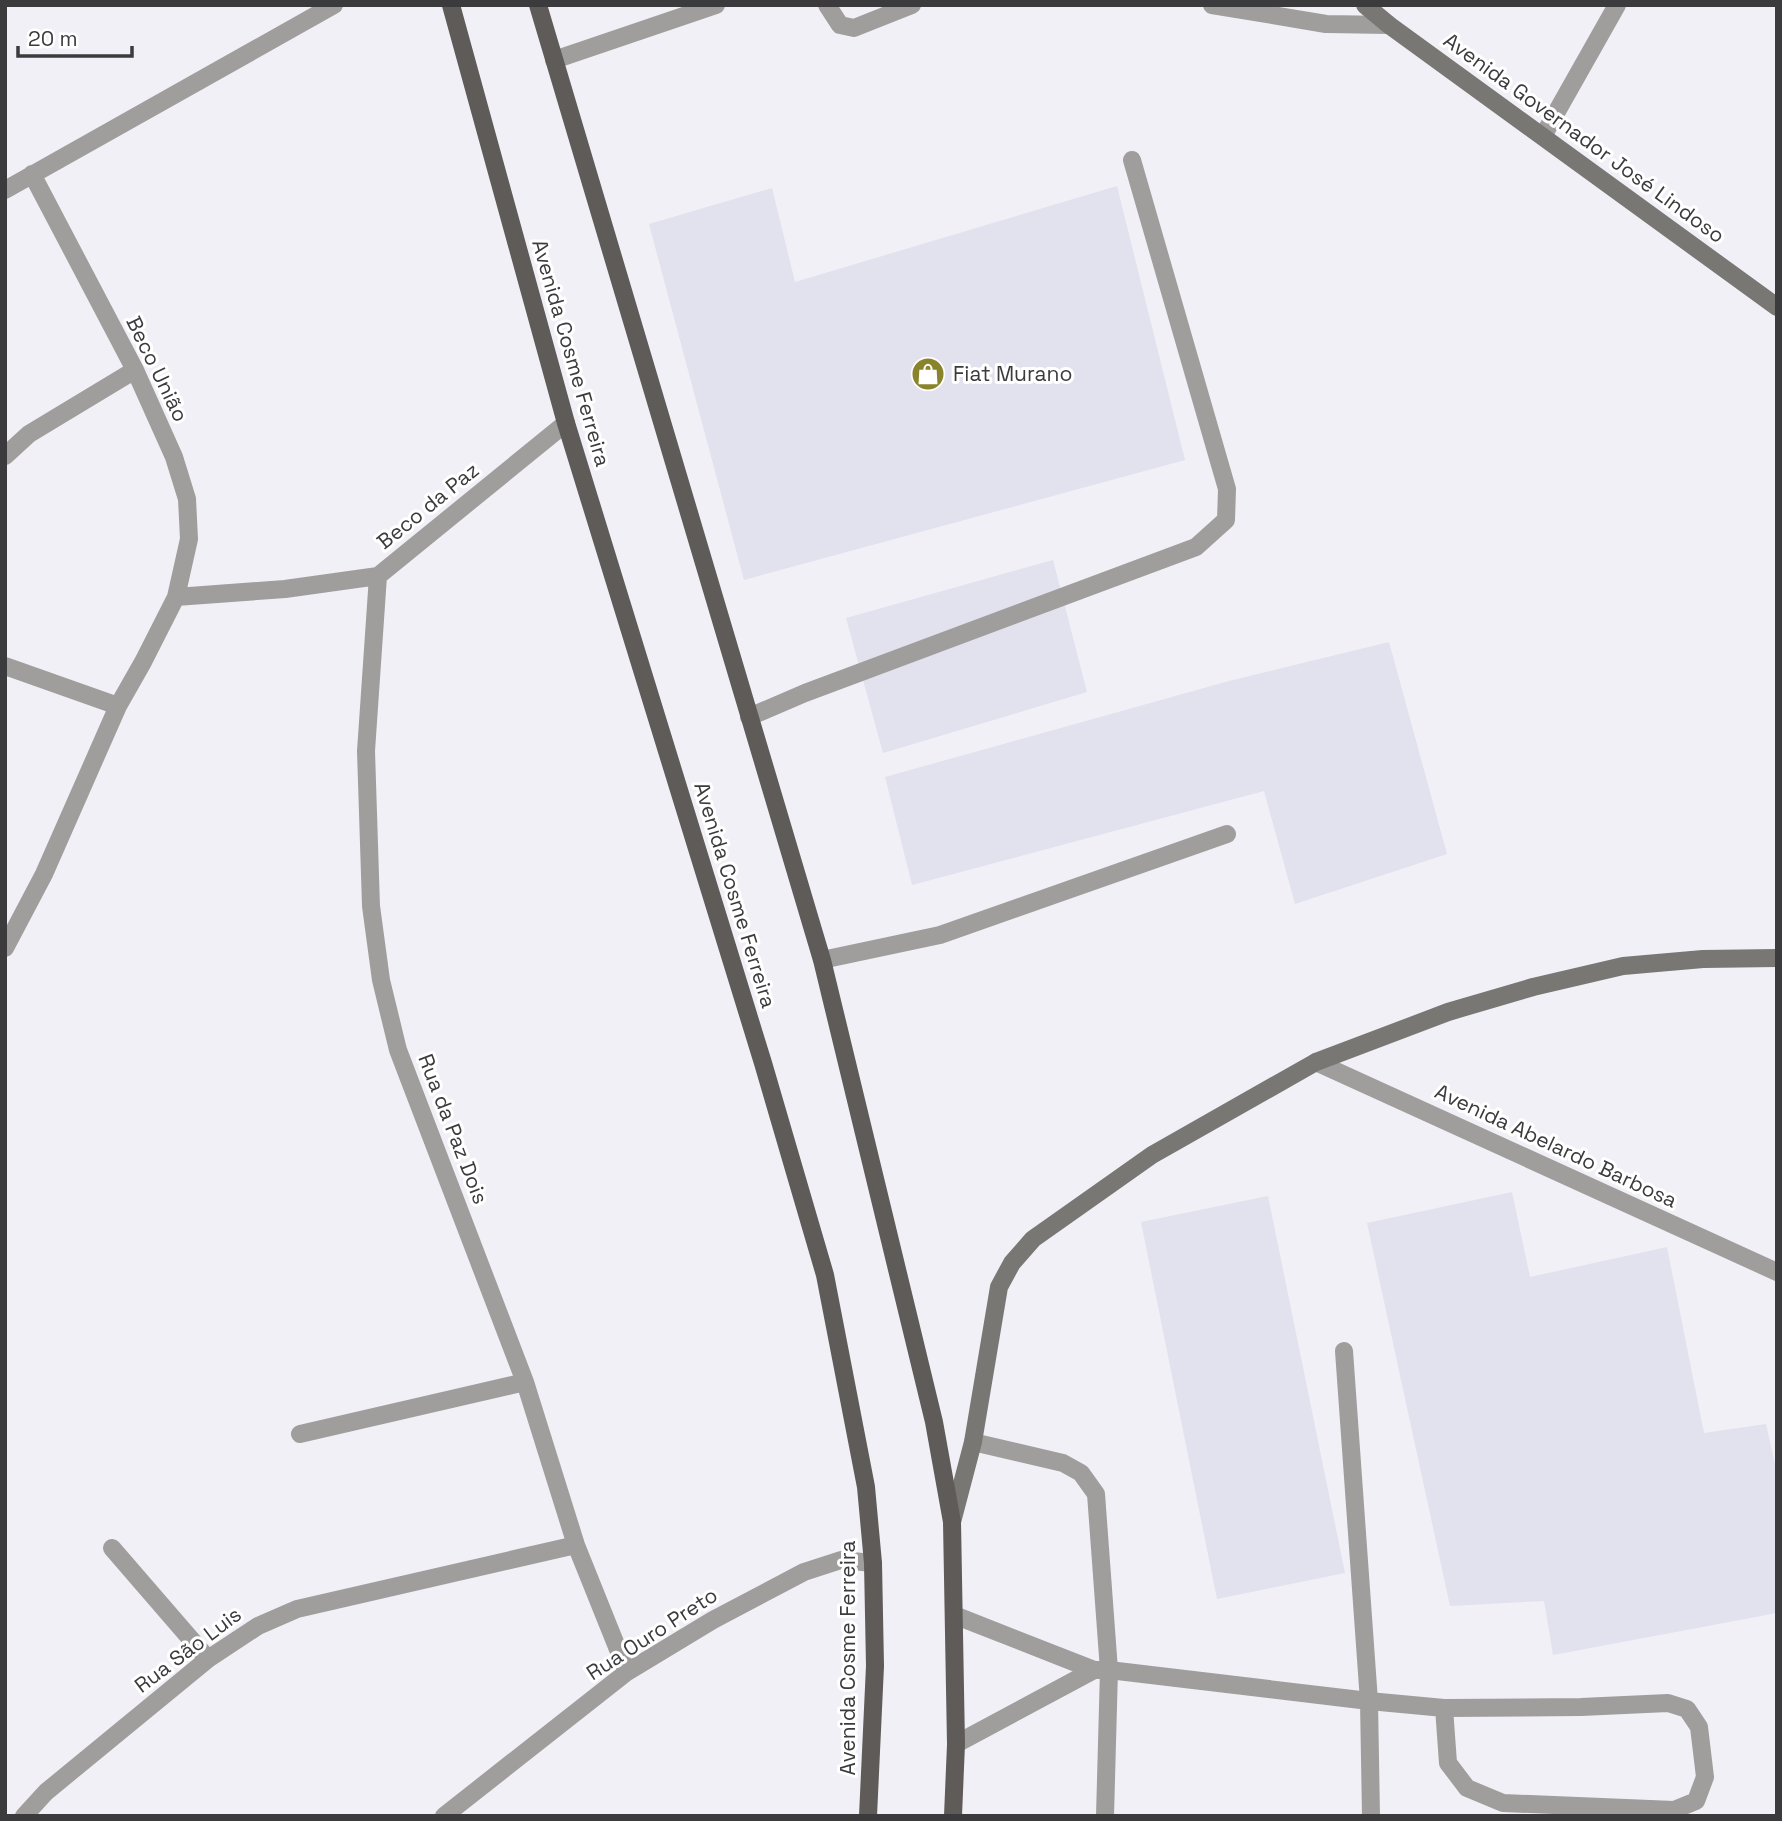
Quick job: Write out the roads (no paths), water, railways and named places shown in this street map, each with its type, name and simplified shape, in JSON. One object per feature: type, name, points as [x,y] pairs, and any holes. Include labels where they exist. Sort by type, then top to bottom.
[{"type":"main road","name":"Avenida Cosme Ferreira","points":[[451,5],[566,423],[763,1063],[825,1275],[866,1487],[873,1563],[875,1666],[868,1816]]},
{"type":"main road","points":[[538,5],[821,960],[934,1422],[952,1522],[956,1744],[953,1816]]},
{"type":"main road","name":"Avenida Governador José Lindoso","points":[[1365,5],[1777,307]]},
{"type":"main road","points":[[952,1522],[973,1442],[999,1287],[1012,1263],[1033,1238],[1152,1155],[1316,1062],[1448,1012],[1533,987],[1623,966],[1703,959],[1777,958]]},
{"type":"street","points":[[5,190],[334,5]]},
{"type":"street","points":[[554,60],[716,5]]},
{"type":"street","points":[[827,5],[840,25],[854,28],[912,5]]},
{"type":"street","points":[[1212,5],[1326,24],[1389,25]]},
{"type":"street","points":[[1543,136],[1617,5]]},
{"type":"street","points":[[749,717],[1196,547],[1226,520],[1227,489],[1132,160]]},
{"type":"street","name":"Beco União","points":[[5,948],[44,874],[118,706],[176,597],[189,539],[187,499],[174,457],[135,370],[32,174]]},
{"type":"street","points":[[5,456],[29,434],[135,370]]},
{"type":"street","name":"Beco da Paz","points":[[176,597],[285,589],[378,576],[566,423]]},
{"type":"street","name":"Rua da Paz Dois","points":[[378,576],[366,751],[371,906],[381,980],[398,1050],[525,1382],[576,1545],[627,1672]]},
{"type":"street","points":[[5,666],[118,706]]},
{"type":"street","points":[[821,960],[940,935],[1227,834]]},
{"type":"street","name":"Avenida Abelardo Barbosa","points":[[1316,1062],[1777,1272]]},
{"type":"street","points":[[1344,1351],[1369,1701],[1371,1816]]},
{"type":"street","points":[[300,1434],[525,1382]]},
{"type":"street","points":[[973,1442],[1063,1463],[1081,1473],[1096,1494],[1105,1816]]},
{"type":"street","name":"Rua São Luis","points":[[24,1816],[46,1792],[208,1659],[258,1626],[297,1609],[576,1545]]},
{"type":"street","points":[[112,1548],[208,1659]]},
{"type":"street","name":"Rua Ouro Preto","points":[[444,1816],[627,1672],[713,1620],[804,1572],[841,1560],[873,1563]]},
{"type":"street","points":[[954,1615],[1101,1670],[1444,1708],[1668,1703],[1687,1709],[1699,1727],[1705,1777],[1696,1801],[1674,1810],[1503,1803],[1467,1788],[1448,1763],[1444,1708]]},
{"type":"street","points":[[956,1744],[1101,1670]]},
{"type":"place","name":"Fiat Murano","points":[[928,374]]}]
